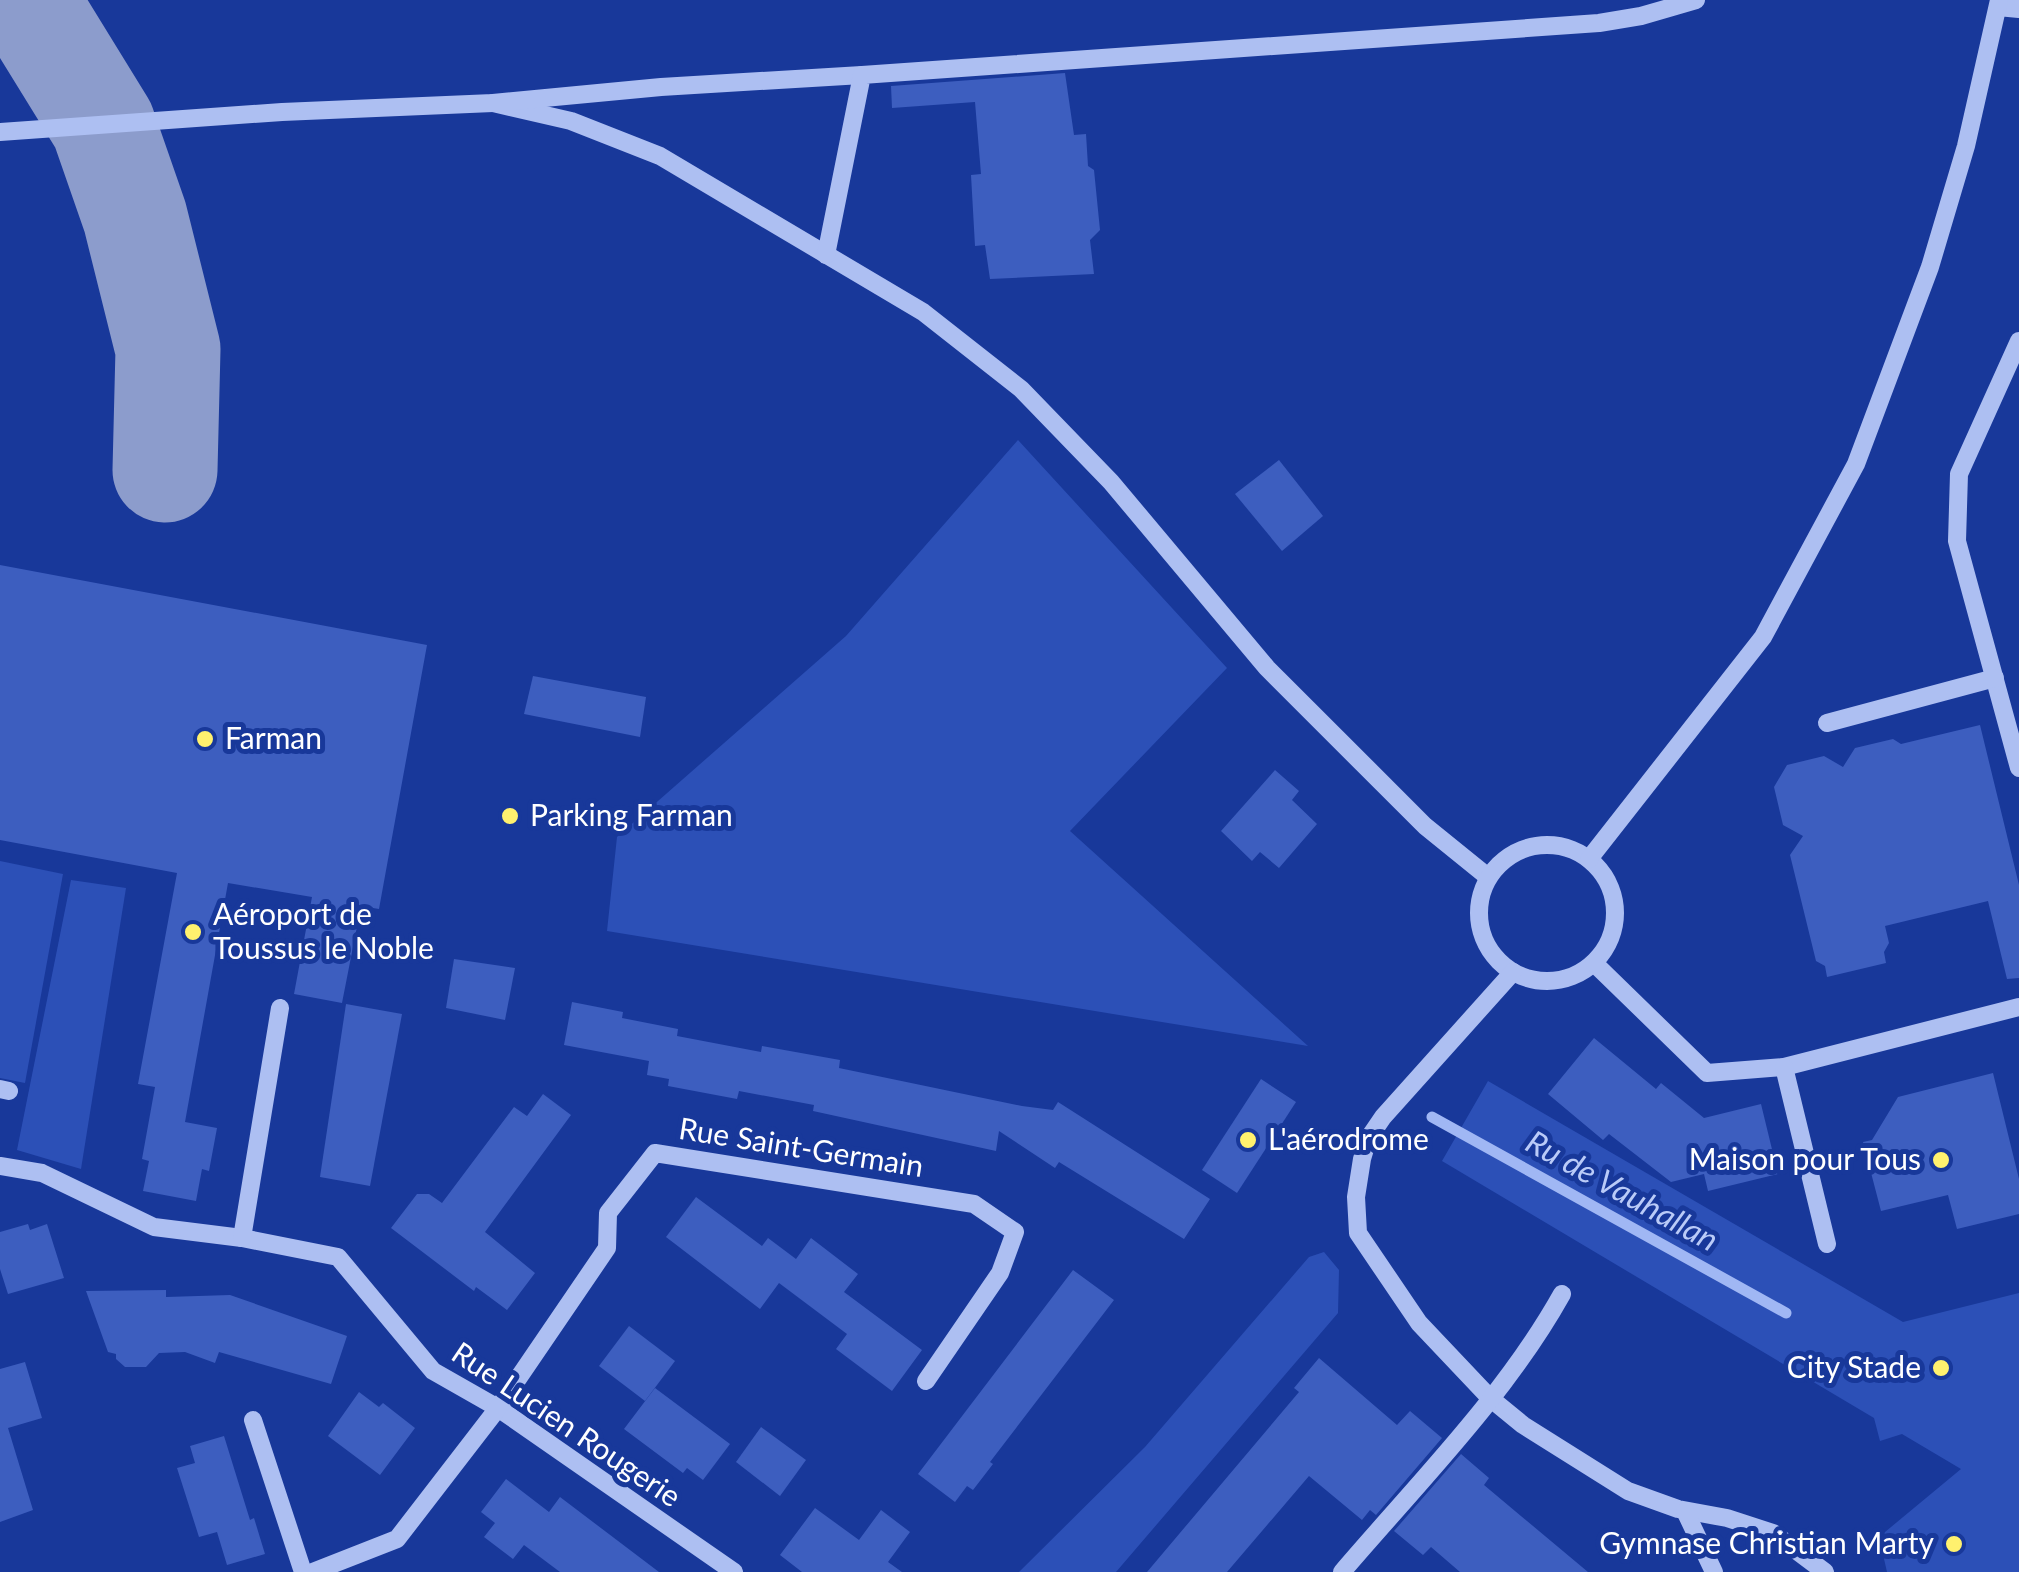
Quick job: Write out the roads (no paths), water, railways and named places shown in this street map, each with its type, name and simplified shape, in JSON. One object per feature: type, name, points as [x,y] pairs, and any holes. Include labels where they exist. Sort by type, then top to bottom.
[{"type":"street","points":[[0,132],[282,112],[493,103],[660,87],[1599,23],[1674,9],[1696,0]]},
{"type":"street","points":[[1589,859],[1763,637],[1856,464],[1930,267],[1966,146],[1999,4],[2019,9]]},
{"type":"street","points":[[826,256],[862,76]]},
{"type":"street","points":[[493,103],[571,121],[660,156],[923,312],[1022,389],[1111,482],[1267,668],[1426,826],[1488,877]]},
{"type":"street","points":[[2019,342],[1959,474],[1957,541],[2019,768]]},
{"type":"street","points":[[1827,723],[1995,678]]},
{"type":"street","points":[[1546,844],[1569,848],[1589,859],[1608,884],[1615,915],[1605,950],[1594,964],[1570,976],[1531,979],[1513,972],[1496,958],[1484,940],[1480,898],[1488,877],[1504,860],[1524,848],[1546,844]]},
{"type":"street","points":[[1594,964],[1707,1073],[1784,1067],[2019,1007]]},
{"type":"street","points":[[1513,972],[1368,1138],[1356,1197],[1358,1233],[1419,1323],[1490,1398],[1535,1433],[1628,1491],[1773,1534],[1824,1572]]},
{"type":"street","points":[[242,1238],[280,1008]]},
{"type":"street","points":[[1784,1067],[1826,1244]]},
{"type":"street","name":"Rue Saint-Germain","points":[[314,1572],[396,1539],[498,1408],[607,1248],[608,1213],[655,1153],[974,1204],[1015,1232],[1000,1273],[926,1381]]},
{"type":"street","name":"Rue Lucien Rougerie","points":[[0,1166],[42,1173],[154,1227],[242,1238],[338,1257],[433,1372],[498,1408],[734,1572]]},
{"type":"street","points":[[1342,1572],[1490,1398],[1540,1333],[1562,1294]]},
{"type":"street","points":[[253,1420],[302,1572]]},
{"type":"street","points":[[1685,1511],[1714,1572]]},
{"type":"waterway","name":"Ru de Vauhallan","points":[[1432,1117],[1786,1313]]},
{"type":"place","name":"Farman","points":[[205,739]]},
{"type":"place","name":"Parking Farman","points":[[510,816]]},
{"type":"place","name":"Aéroport de Toussus le Noble","points":[[193,932]]},
{"type":"place","name":"L'aérodrome","points":[[1248,1140]]},
{"type":"place","name":"Maison pour Tous","points":[[1941,1160]]},
{"type":"place","name":"City Stade","points":[[1941,1368]]},
{"type":"place","name":"Gymnase Christian Marty","points":[[1954,1544]]}]
